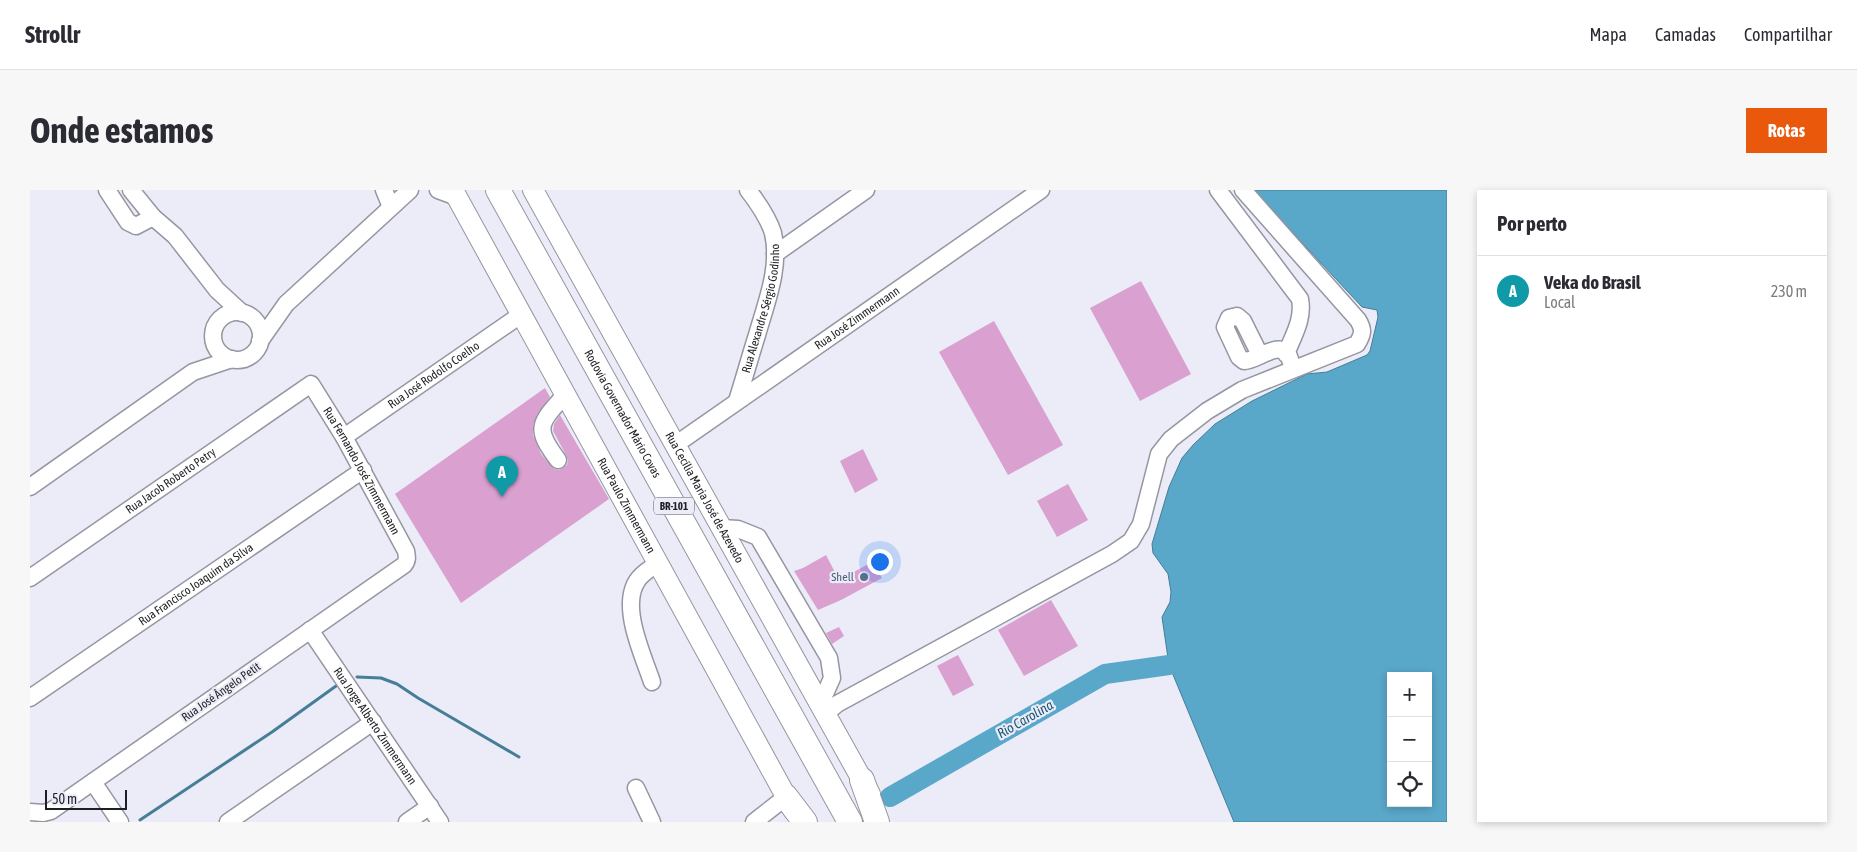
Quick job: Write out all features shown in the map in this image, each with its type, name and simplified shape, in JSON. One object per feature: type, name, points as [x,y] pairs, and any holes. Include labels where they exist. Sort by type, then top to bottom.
[{"type":"highway","name":"Rodovia Governador Mário Covas","points":[[480,190],[832,822]]},
{"type":"highway","name":"Rodovia Governador Mário Covas","points":[[498,190],[850,822]]},
{"type":"highway","points":[[862,780],[880,817]]},
{"type":"highway","points":[[786,797],[805,822]]},
{"type":"main road","name":"Rua Cecília Maria José de Azevedo","points":[[533,190],[862,780]]},
{"type":"main road","name":"Rua Paulo Zimmermann","points":[[455,194],[799,822]]},
{"type":"street","points":[[107,190],[128,222],[136,226],[153,217]]},
{"type":"street","points":[[131,190],[153,217],[175,236],[218,290],[260,329],[260,341]]},
{"type":"street","points":[[384,190],[391,207]]},
{"type":"street","points":[[30,487],[193,372],[232,359],[244,359],[250,356],[286,304],[410,190]]},
{"type":"street","points":[[438,190],[455,194]]},
{"type":"street","name":"Rua Alexandre Sérgio Godinho","points":[[737,401],[768,296],[775,254],[769,223],[748,190]]},
{"type":"street","points":[[775,254],[866,190]]},
{"type":"street","name":"Rua José Zimmermann","points":[[675,444],[1041,190]]},
{"type":"street","points":[[1218,190],[1300,299],[1301,316],[1286,354]]},
{"type":"street","points":[[823,710],[1112,554],[1131,541],[1141,524],[1159,454],[1171,439],[1207,411],[1242,390],[1356,344],[1363,335],[1362,327],[1243,190]]},
{"type":"street","points":[[218,290],[219,320],[214,331],[214,343],[221,353],[232,359]]},
{"type":"street","points":[[219,320],[230,313],[248,316],[286,304]]},
{"type":"street","name":"Rua José Rodolfo Coelho","points":[[344,437],[522,314]]},
{"type":"street","points":[[193,372],[214,343]]},
{"type":"street","points":[[1260,355],[1282,350],[1290,359],[1290,371]]},
{"type":"street","name":"Rua Fernando José Zimmermann","points":[[311,384],[363,470],[406,551],[407,560]]},
{"type":"street","name":"Rua Jacob Roberto Petry","points":[[30,578],[311,384]]},
{"type":"street","points":[[558,460],[546,444],[541,431],[543,422],[565,396]]},
{"type":"street","name":"Rua Francisco Joaquim da Silva","points":[[30,698],[363,470]]},
{"type":"street","points":[[721,528],[738,528],[758,537],[829,658],[832,678],[823,710]]},
{"type":"street","name":"Rua José Ângelo Petit","points":[[30,812],[43,813],[51,811],[404,565],[407,560]]},
{"type":"street","points":[[652,682],[634,629],[630,606],[636,582],[643,573],[657,564]]},
{"type":"street","name":"Rua Jorge Alberto Zimmermann","points":[[310,630],[440,822]]},
{"type":"street","points":[[228,822],[373,722]]},
{"type":"street","points":[[93,782],[120,822]]},
{"type":"street","points":[[636,788],[652,822]]},
{"type":"street","points":[[754,822],[786,797]]},
{"type":"street","points":[[407,822],[430,806]]},
{"type":"water","points":[[1253,190],[1447,190],[1447,822],[1234,822],[1169,665],[1162,617],[1170,602],[1171,592],[1168,574],[1153,553],[1152,544],[1169,487],[1182,458],[1193,445],[1215,424],[1252,401],[1307,374],[1327,372],[1367,355],[1370,351],[1378,317],[1377,310],[1362,307]]},
{"type":"building","points":[[1141,281],[1191,374],[1140,401],[1090,308]]},
{"type":"building","points":[[994,321],[1063,445],[1008,475],[939,352]]},
{"type":"building","points":[[545,388],[550,397],[537,414],[533,425],[533,435],[541,454],[554,469],[559,470],[567,465],[566,455],[553,431],[554,424],[560,415],[609,499],[461,603],[395,494]]},
{"type":"building","points":[[863,449],[878,480],[855,493],[840,461]]},
{"type":"building","points":[[1068,484],[1088,520],[1057,537],[1037,501]]},
{"type":"building","points":[[826,555],[839,580],[872,562],[882,578],[818,610],[794,571]]},
{"type":"building","points":[[1051,600],[1078,646],[1024,676],[998,630]]},
{"type":"building","points":[[839,627],[844,636],[832,644],[826,633]]},
{"type":"building","points":[[958,655],[974,685],[953,696],[937,666]]},
{"type":"waterway","name":"Rio Carolina","points":[[890,797],[1105,674],[1169,665]]},
{"type":"waterway","points":[[357,677],[381,678],[397,684],[519,757]]},
{"type":"waterway","points":[[140,820],[272,732],[336,686]]},
{"type":"place","name":"Veka do Brasil","points":[[502,497]]},
{"type":"place","name":"Shell","points":[[864,577]]}]
